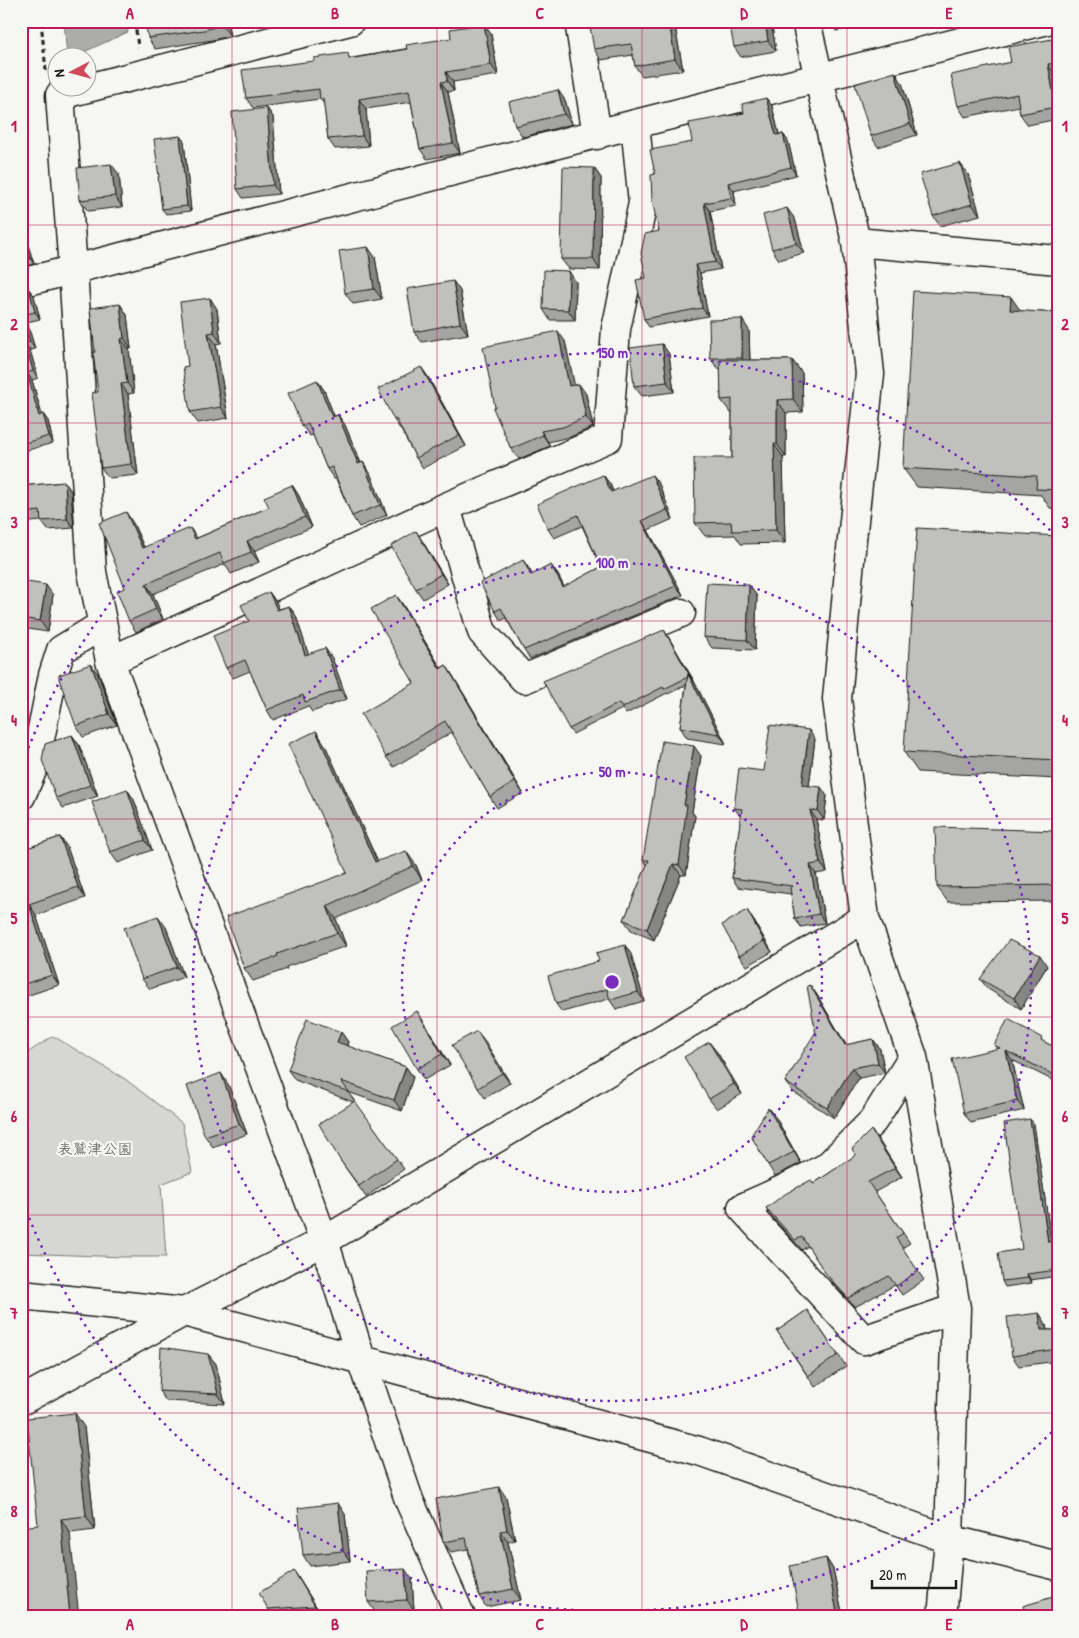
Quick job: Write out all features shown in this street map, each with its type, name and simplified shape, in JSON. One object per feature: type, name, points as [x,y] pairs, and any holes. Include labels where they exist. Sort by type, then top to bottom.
[{"type":"street","points":[[579,21],[596,135]]},
{"type":"street","points":[[806,21],[856,242],[870,374],[837,699],[864,918],[913,1058],[956,1308],[949,1539],[942,1617]]},
{"type":"street","points":[[21,283],[635,124],[1044,21]]},
{"type":"street","points":[[98,84],[345,22]]},
{"type":"street","points":[[60,98],[92,572],[110,661],[324,1241],[361,1359],[409,1500],[461,1617]]},
{"type":"street","points":[[110,661],[446,507],[608,438],[616,329],[642,203],[635,124]]},
{"type":"street","points":[[856,242],[1058,260]]},
{"type":"street","points":[[446,507],[482,632],[524,679],[681,613]]},
{"type":"street","points":[[21,796],[35,764],[52,675],[61,650],[102,625]]},
{"type":"street","points":[[21,1401],[184,1312],[324,1241],[864,918]]},
{"type":"street","points":[[913,1058],[873,1121],[827,1167],[742,1208],[864,1340],[956,1308]]},
{"type":"street","points":[[21,1295],[184,1312],[699,1451],[949,1539],[1058,1566]]},
{"type":"path","points":[[41,21],[48,87]]},
{"type":"green space","name":"表鷲津公園","points":[[53,1036],[125,1079],[182,1123],[192,1172],[161,1184],[166,1257],[21,1253],[21,1057]]},
{"type":"shaded area","points":[[64,21],[127,21],[128,32],[93,48],[66,48]]},
{"type":"building","points":[[145,21],[222,21],[222,25],[204,30],[148,38]]},
{"type":"building","points":[[589,21],[669,21],[675,59],[635,66],[631,44],[594,49]]},
{"type":"building","points":[[729,21],[765,21],[768,41],[734,47]]},
{"type":"building","points":[[484,24],[491,65],[446,72],[447,81],[441,82],[453,143],[420,149],[409,91],[359,99],[362,136],[328,139],[323,98],[320,99],[319,89],[246,98],[242,70],[314,61],[314,58],[348,53],[349,59],[407,49],[406,45],[451,38],[450,29]]},
{"type":"building","points":[[1058,38],[1058,63],[1048,64],[1056,107],[1020,114],[1017,94],[958,106],[951,75],[1011,62],[1008,47]]},
{"type":"building","points":[[895,72],[910,124],[871,136],[855,84]]},
{"type":"building","points":[[558,90],[564,114],[515,126],[509,102]]},
{"type":"building","points":[[766,98],[776,135],[783,134],[791,167],[728,183],[731,198],[704,203],[715,262],[695,265],[702,308],[644,319],[636,280],[646,278],[641,253],[645,234],[659,231],[652,201],[651,175],[655,174],[650,150],[692,142],[689,123],[744,113],[742,104]]},
{"type":"building","points":[[267,108],[273,185],[237,189],[232,112]]},
{"type":"building","points":[[180,136],[187,206],[162,209],[154,139]]},
{"type":"building","points":[[1058,138],[1058,161],[1056,162],[1054,139]]},
{"type":"building","points":[[960,163],[972,204],[933,216],[920,174]]},
{"type":"building","points":[[111,164],[115,196],[80,200],[77,168]]},
{"type":"building","points":[[563,167],[594,168],[593,259],[561,259]]},
{"type":"building","points":[[787,208],[796,243],[772,249],[763,215]]},
{"type":"building","points":[[21,233],[29,256],[21,258]]},
{"type":"building","points":[[368,247],[374,289],[345,293],[339,251]]},
{"type":"building","points":[[544,270],[569,271],[568,310],[543,309]]},
{"type":"building","points":[[453,281],[460,323],[414,332],[407,289]]},
{"type":"building","points":[[29,289],[35,312],[22,315],[30,342],[25,343],[33,371],[27,373],[39,416],[43,414],[49,436],[21,444],[21,290]]},
{"type":"building","points":[[913,291],[1011,297],[1010,310],[1058,313],[1058,490],[1036,489],[1037,476],[903,468]]},
{"type":"building","points":[[210,298],[214,332],[208,333],[221,407],[190,412],[183,367],[188,366],[180,302]]},
{"type":"building","points":[[120,304],[124,338],[121,339],[127,383],[121,384],[131,464],[101,468],[92,393],[98,392],[90,308]]},
{"type":"building","points":[[742,319],[742,358],[710,358],[709,320]]},
{"type":"building","points":[[558,331],[569,386],[579,384],[586,417],[563,427],[541,431],[543,435],[511,449],[493,408],[495,407],[483,347]]},
{"type":"building","points":[[662,344],[667,382],[634,386],[630,348]]},
{"type":"building","points":[[720,360],[792,360],[793,399],[777,400],[777,444],[774,444],[776,530],[732,531],[731,522],[695,523],[694,458],[732,458],[732,399],[721,400]]},
{"type":"building","points":[[421,367],[459,435],[416,458],[378,389]]},
{"type":"building","points":[[317,380],[332,417],[338,415],[358,464],[363,462],[380,505],[352,516],[332,467],[327,469],[308,423],[302,426],[288,393]]},
{"type":"building","points":[[603,475],[611,492],[652,475],[667,510],[642,521],[676,586],[524,650],[501,608],[495,611],[480,583],[523,560],[531,575],[551,565],[563,587],[601,567],[578,515],[548,529],[537,504]]},
{"type":"building","points":[[65,482],[67,519],[41,521],[40,511],[21,513],[21,486]]},
{"type":"building","points":[[292,485],[305,517],[247,541],[251,552],[224,563],[220,553],[146,584],[156,609],[129,621],[117,591],[125,588],[99,523],[126,512],[142,548],[190,528],[195,539],[269,507],[264,497]]},
{"type":"building","points":[[917,528],[1058,536],[1058,760],[904,752]]},
{"type":"building","points":[[416,531],[441,574],[416,589],[391,546]]},
{"type":"building","points":[[21,581],[46,585],[40,621],[21,618]]},
{"type":"building","points":[[707,583],[749,585],[747,640],[704,637]]},
{"type":"building","points":[[269,592],[277,610],[289,606],[305,655],[325,648],[340,690],[305,702],[303,695],[267,710],[245,660],[226,668],[213,636],[249,621],[241,605]]},
{"type":"building","points":[[396,595],[440,669],[446,665],[515,782],[490,797],[445,721],[386,757],[361,714],[414,683],[371,609]]},
{"type":"building","points":[[664,630],[690,676],[688,674],[688,677],[664,689],[663,687],[622,708],[619,703],[569,729],[543,681]]},
{"type":"building","points":[[91,664],[109,714],[76,726],[59,675]]},
{"type":"building","points":[[688,674],[719,734],[680,727]]},
{"type":"building","points":[[770,725],[809,730],[802,785],[821,787],[818,811],[810,810],[820,863],[810,865],[819,914],[795,919],[790,888],[792,886],[732,878],[742,809],[734,808],[739,768],[764,771]]},
{"type":"building","points":[[316,731],[375,862],[406,851],[413,866],[327,906],[337,933],[244,968],[226,917],[347,873],[288,744]]},
{"type":"building","points":[[72,735],[90,785],[56,798],[42,760],[45,744]]},
{"type":"building","points":[[662,741],[694,746],[684,805],[687,805],[679,865],[673,864],[647,929],[624,920],[649,860],[643,860]]},
{"type":"building","points":[[127,789],[145,840],[110,852],[92,802]]},
{"type":"building","points":[[935,827],[1058,831],[1058,885],[937,887]]},
{"type":"building","points":[[60,837],[78,887],[29,904],[52,975],[21,985],[21,850]]},
{"type":"building","points":[[747,910],[764,941],[739,956],[722,925]]},
{"type":"building","points":[[158,916],[177,967],[142,979],[124,928]]},
{"type":"building","points":[[1009,940],[1040,955],[1014,998],[980,979]]},
{"type":"building","points":[[625,945],[638,992],[610,1000],[607,989],[556,1004],[548,976],[599,961],[596,953]]},
{"type":"building","points":[[810,985],[845,1045],[873,1039],[878,1063],[852,1068],[827,1108],[785,1082],[816,1034],[807,986]]},
{"type":"building","points":[[417,1011],[442,1054],[417,1069],[392,1026]]},
{"type":"building","points":[[307,1019],[341,1032],[337,1042],[406,1067],[394,1100],[341,1081],[349,1092],[288,1070]]},
{"type":"building","points":[[1008,1019],[1058,1049],[1058,1077],[1006,1051],[1017,1101],[964,1113],[952,1059],[1000,1048],[994,1045]]},
{"type":"building","points":[[477,1031],[502,1073],[478,1088],[452,1045]]},
{"type":"building","points":[[709,1042],[734,1084],[709,1099],[684,1057]]},
{"type":"building","points":[[221,1073],[239,1124],[205,1136],[187,1086]]},
{"type":"building","points":[[355,1101],[397,1159],[359,1186],[340,1160],[319,1124]]},
{"type":"building","points":[[768,1108],[794,1152],[768,1165],[751,1136]]},
{"type":"building","points":[[1030,1119],[1048,1242],[1058,1241],[1058,1270],[1027,1274],[1028,1278],[1002,1281],[998,1253],[1022,1249],[1004,1123]]},
{"type":"building","points":[[871,1130],[895,1168],[868,1182],[903,1233],[896,1238],[918,1271],[896,1286],[889,1276],[848,1298],[826,1274],[802,1237],[795,1240],[766,1208],[785,1194],[811,1180],[813,1184],[856,1155],[852,1149]]},
{"type":"building","points":[[807,1310],[838,1355],[808,1376],[777,1331]]},
{"type":"building","points":[[1039,1313],[1041,1330],[1058,1330],[1058,1349],[1012,1356],[1007,1317]]},
{"type":"building","points":[[161,1347],[208,1354],[218,1394],[159,1391]]},
{"type":"building","points":[[75,1413],[86,1516],[61,1519],[70,1617],[25,1617],[21,1586],[21,1527],[38,1525],[27,1418]]},
{"type":"building","points":[[499,1487],[507,1530],[500,1531],[513,1589],[479,1596],[466,1538],[443,1542],[436,1499]]},
{"type":"building","points":[[338,1503],[343,1551],[303,1555],[298,1508]]},
{"type":"building","points":[[826,1558],[837,1612],[816,1617],[800,1617],[790,1566]]},
{"type":"building","points":[[405,1569],[407,1600],[368,1602],[366,1571]]},
{"type":"building","points":[[294,1571],[315,1606],[268,1609],[259,1593]]},
{"type":"building","points":[[1056,1596],[1058,1601],[1058,1617],[1027,1617],[1023,1606]]}]
